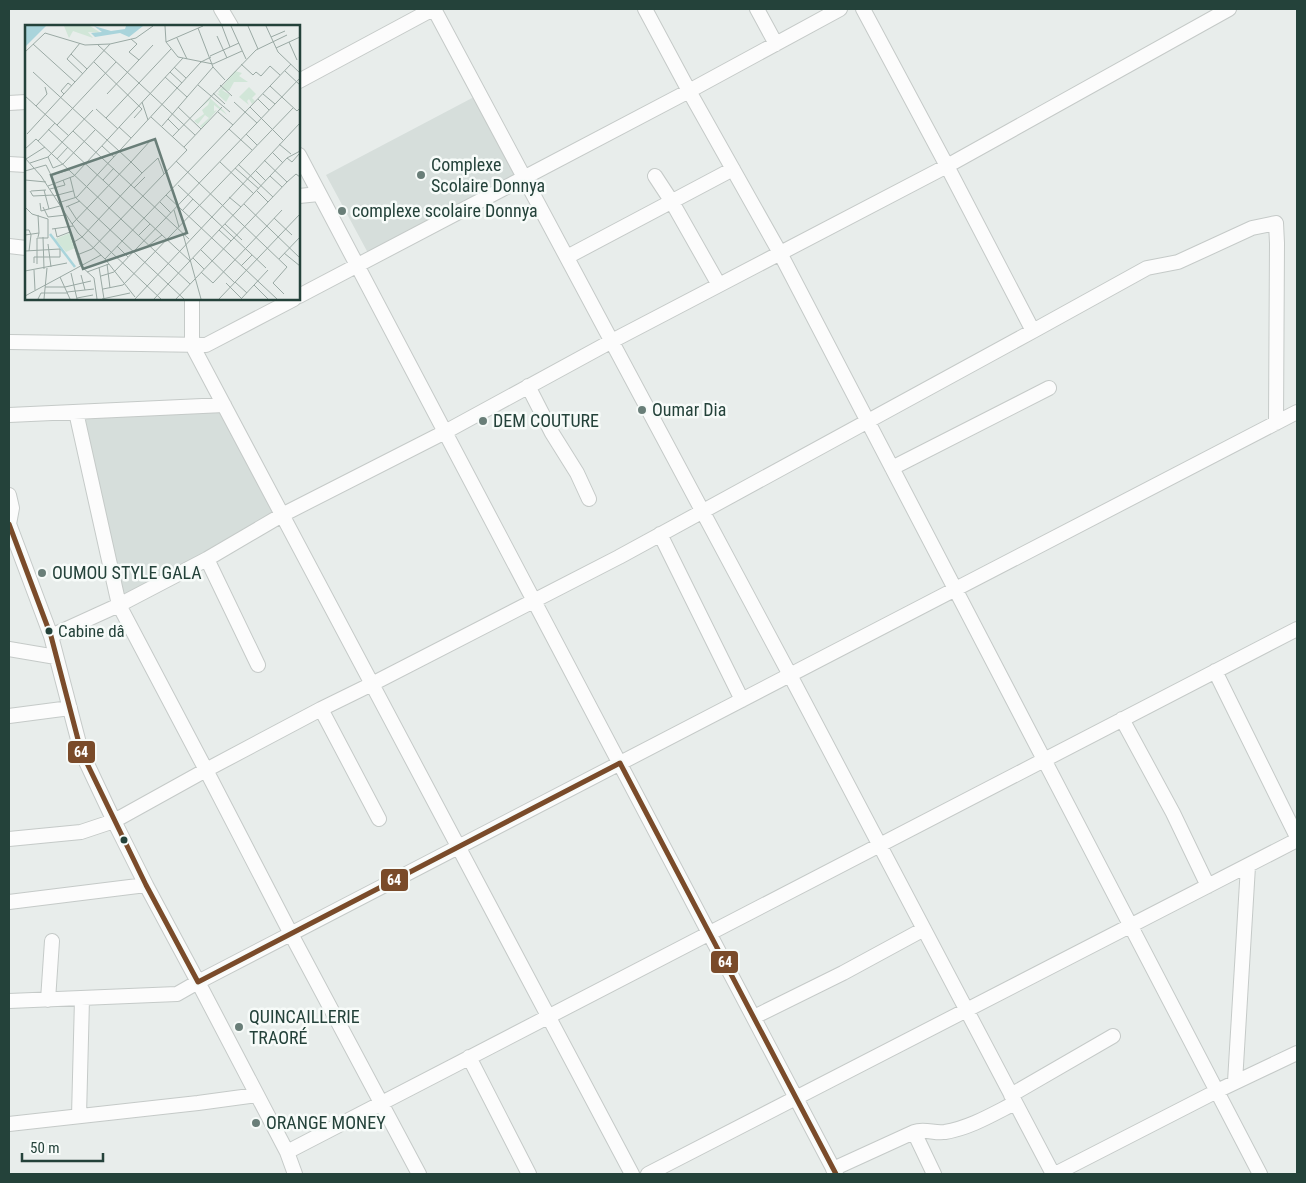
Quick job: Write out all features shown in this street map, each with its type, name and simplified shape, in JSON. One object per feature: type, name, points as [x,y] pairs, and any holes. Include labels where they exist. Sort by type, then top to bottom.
[{"type":"street","points":[[216,9],[222,9],[230,25]]},
{"type":"street","points":[[300,80],[434,9],[703,511],[1054,1174],[1235,1082],[1297,1053]]},
{"type":"street","points":[[646,9],[689,91],[780,253],[1217,1091],[1256,1171]]},
{"type":"street","points":[[758,9],[776,44]]},
{"type":"street","points":[[300,295],[689,91],[840,9]]},
{"type":"street","points":[[863,9],[1033,331]]},
{"type":"street","points":[[51,636],[119,605],[207,559],[282,515],[445,432],[612,341],[947,166],[1229,9]]},
{"type":"street","points":[[9,103],[25,102]]},
{"type":"street","points":[[300,157],[835,1172],[918,1130],[941,1133],[968,1126],[1113,1036]]},
{"type":"street","points":[[9,164],[25,165]]},
{"type":"street","points":[[567,258],[733,170]]},
{"type":"street","points":[[655,176],[719,285]]},
{"type":"street","points":[[300,196],[319,194]]},
{"type":"street","points":[[9,839],[81,832],[114,821],[320,708],[372,684],[703,511],[1147,268],[1178,262],[1252,228],[1276,223],[1276,423]]},
{"type":"street","points":[[9,246],[25,248]]},
{"type":"street","points":[[192,300],[192,345],[632,1174]]},
{"type":"street","points":[[9,342],[206,346],[269,305],[290,300]]},
{"type":"street","points":[[528,386],[552,433],[577,473],[589,499]]},
{"type":"street","points":[[892,468],[1049,388]]},
{"type":"street","points":[[9,415],[224,405]]},
{"type":"street","points":[[76,412],[119,605],[419,1174]]},
{"type":"street","points":[[9,1001],[177,994],[1297,412]]},
{"type":"street","points":[[10,504],[9,524],[51,636],[81,750],[146,885],[257,1095],[295,1174]]},
{"type":"street","points":[[660,534],[742,700]]},
{"type":"street","points":[[207,559],[258,665]]},
{"type":"street","points":[[286,1152],[1297,629]]},
{"type":"street","points":[[9,649],[56,656]]},
{"type":"street","points":[[648,1174],[1248,866],[1297,839],[1215,671]]},
{"type":"street","points":[[9,716],[70,708]]},
{"type":"street","points":[[320,708],[380,819]]},
{"type":"street","points":[[1122,720],[1173,813],[1208,886]]},
{"type":"street","points":[[1235,1082],[1248,866]]},
{"type":"street","points":[[9,902],[146,885]]},
{"type":"street","points":[[754,1017],[843,973],[924,929]]},
{"type":"street","points":[[48,1000],[52,941]]},
{"type":"street","points":[[79,1116],[82,999]]},
{"type":"street","points":[[469,1058],[529,1174]]},
{"type":"street","points":[[9,1124],[257,1095]]},
{"type":"street","points":[[914,1132],[934,1174]]},
{"type":"shaded area","name":"Complexe Scolaire Donnya","points":[[474,97],[516,175],[368,253],[326,175]]},
{"type":"shaded area","points":[[222,406],[279,516],[120,602],[80,415]]},
{"type":"transit line","name":"64","points":[[9,524],[51,636],[81,751],[146,885],[198,982],[620,763],[836,1174]]},
{"type":"place","name":"Complexe Scolaire Donnya","points":[[421,175]]},
{"type":"place","name":"complexe scolaire Donnya","points":[[342,211]]},
{"type":"place","name":"Oumar Dia","points":[[642,410]]},
{"type":"place","name":"DEM COUTURE","points":[[483,421]]},
{"type":"place","name":"OUMOU STYLE GALA","points":[[42,573]]},
{"type":"place","name":"Cabine dâ","points":[[49,631]]},
{"type":"place","name":"QUINCAILLERIE TRAORÉ","points":[[239,1027]]},
{"type":"place","name":"ORANGE MONEY","points":[[256,1123]]}]
